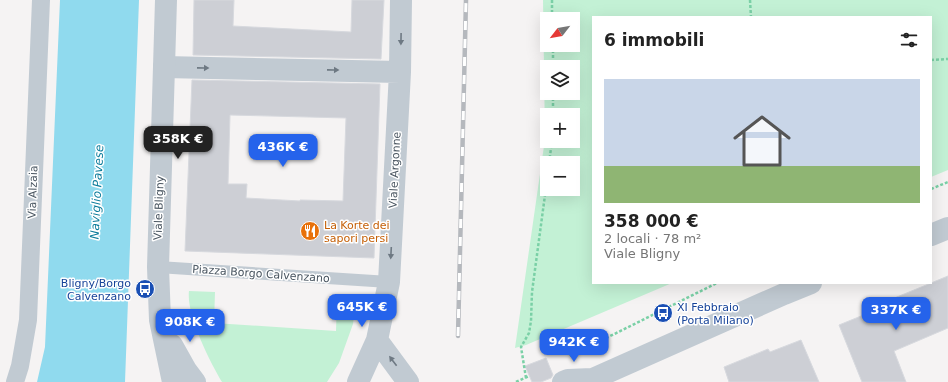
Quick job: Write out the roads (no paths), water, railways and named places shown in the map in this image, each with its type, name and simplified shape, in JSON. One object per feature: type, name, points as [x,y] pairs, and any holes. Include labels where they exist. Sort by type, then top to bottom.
[{"type":"street","name":"Via Alzaia","points":[[15,382],[20,366],[28,320],[41,0]]},
{"type":"street","name":"Viale Bligny","points":[[166,0],[158,267],[160,320],[173,382]]},
{"type":"street","name":"Viale Argonne","points":[[358,382],[377,340],[389,282],[400,72],[401,0]]},
{"type":"street","points":[[164,67],[400,72]]},
{"type":"street","points":[[932,235],[948,228]]},
{"type":"street","points":[[563,382],[568,380],[591,381],[809,284]]},
{"type":"street","name":"Viale Bligny","points":[[160,320],[172,346],[195,382]]},
{"type":"street","points":[[377,340],[408,382]]},
{"type":"lane","name":"Piazza Borgo Calvenzano","points":[[158,267],[389,282]]},
{"type":"water","name":"Naviglio Pavese","points":[[60,0],[139,0],[125,382],[37,382],[45,347]]},
{"type":"railway","points":[[458,336],[466,0]]},
{"type":"place","name":"La Korte dei sapori persi","points":[[310,231]]},
{"type":"place","name":"Bligny/Borgo Calvenzano","points":[[145,289]]},
{"type":"place","name":"XI Febbraio (Porta Milano)","points":[[663,313]]}]
